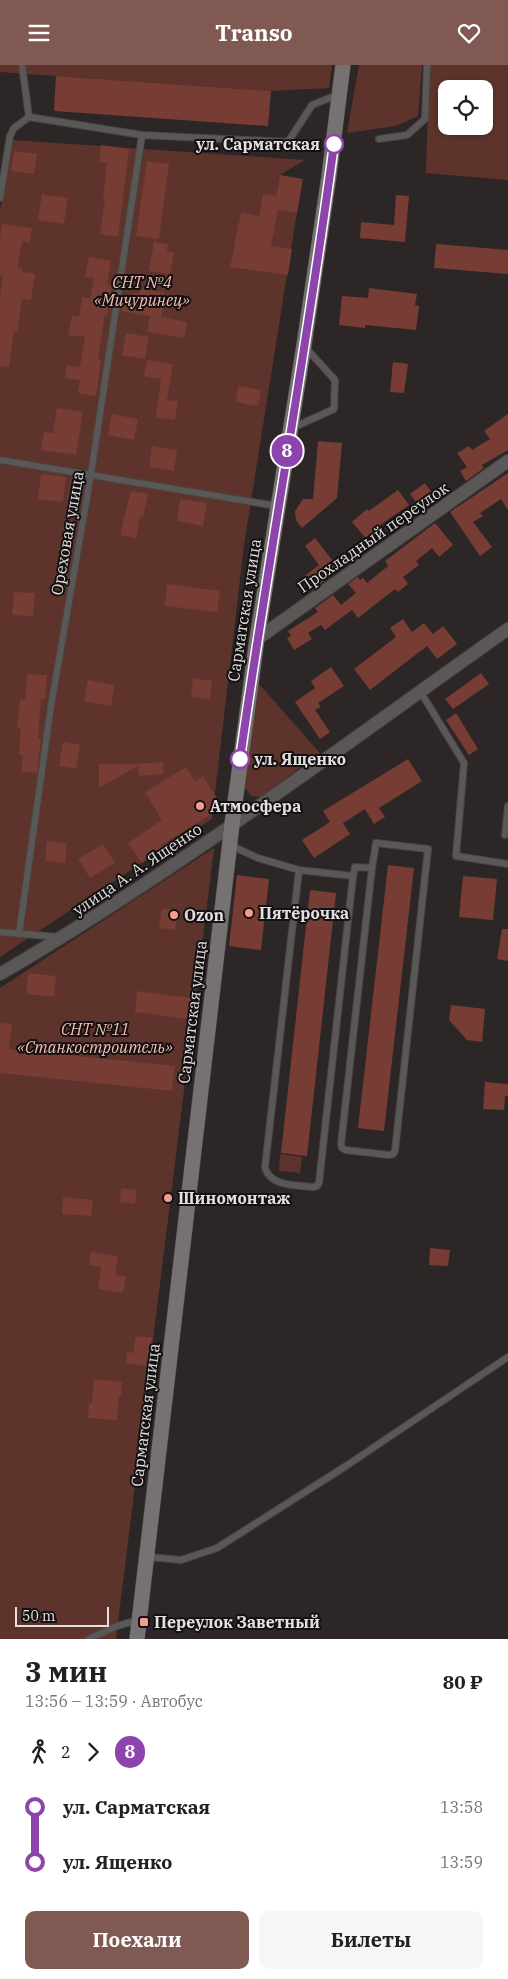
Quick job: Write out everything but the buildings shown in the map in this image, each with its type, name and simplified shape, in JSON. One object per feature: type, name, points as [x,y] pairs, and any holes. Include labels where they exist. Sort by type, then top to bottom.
[{"type":"main road","name":"Сарматская улица","points":[[137,1639],[229,845],[256,639],[304,345],[344,65]]},
{"type":"street","name":"Прохладный переулок","points":[[256,639],[508,461]]},
{"type":"street","name":"улица А. А. Ященко","points":[[0,974],[64,937],[232,825],[508,629]]},
{"type":"lane","points":[[22,65],[29,117]]},
{"type":"lane","points":[[379,139],[407,135],[425,119],[427,65]]},
{"type":"lane","points":[[0,198],[10,136],[14,128],[29,117],[142,135],[288,142],[312,105],[332,97]]},
{"type":"lane","name":"Ореховая улица","points":[[19,935],[51,706],[91,474],[142,135]]},
{"type":"lane","points":[[291,429],[334,409],[335,380],[304,345]]},
{"type":"lane","points":[[0,460],[278,506]]},
{"type":"lane","points":[[420,691],[464,763],[456,856],[508,864]]},
{"type":"lane","points":[[505,835],[508,806]]},
{"type":"lane","points":[[376,843],[428,849],[395,1151],[389,1155],[346,1150],[342,1148],[341,1144],[372,868],[376,843]]},
{"type":"lane","points":[[229,845],[258,858],[299,870],[353,876]]},
{"type":"lane","points":[[299,870],[265,1167],[269,1175],[284,1184],[313,1187],[319,1183],[353,876],[355,867],[372,868]]},
{"type":"lane","points":[[0,932],[19,935],[64,937]]},
{"type":"lane","points":[[146,1557],[181,1560],[217,1548],[346,1467],[508,1357]]},
{"type":"lane","points":[[89,1639],[139,1619]]},
{"type":"green space","points":[[0,65],[332,65],[329,88],[271,91],[0,72]]},
{"type":"green space","points":[[359,65],[422,65],[418,116],[396,126],[347,133]]},
{"type":"green space","points":[[429,65],[508,65],[508,180],[426,173]]},
{"type":"green space","name":"СНТ №4 «Мичуринец»","points":[[13,140],[305,160],[280,175],[277,189],[299,199],[244,545],[212,819],[161,850],[0,957],[0,211]]},
{"type":"green space","points":[[258,683],[320,753],[261,797],[251,796],[243,785]]},
{"type":"green space","name":"СНТ №11 «Станкостроитель»","points":[[214,848],[116,1639],[0,1639],[0,988]]},
{"type":"green space","points":[[280,1154],[302,1157],[300,1173],[279,1171]]},
{"type":"bus line","name":"8","points":[[240,759],[256,639],[294,412],[334,144]]},
{"type":"place","name":"ул. Сарматская","points":[[334,144]]},
{"type":"place","name":"ул. Ященко","points":[[240,759]]},
{"type":"place","name":"Атмосфера","points":[[200,806]]},
{"type":"place","name":"Пятёрочка","points":[[249,913]]},
{"type":"place","name":"Ozon","points":[[174,915]]},
{"type":"place","name":"Шиномонтаж","points":[[168,1198]]},
{"type":"place","name":"Переулок Заветный","points":[[144,1622]]}]
